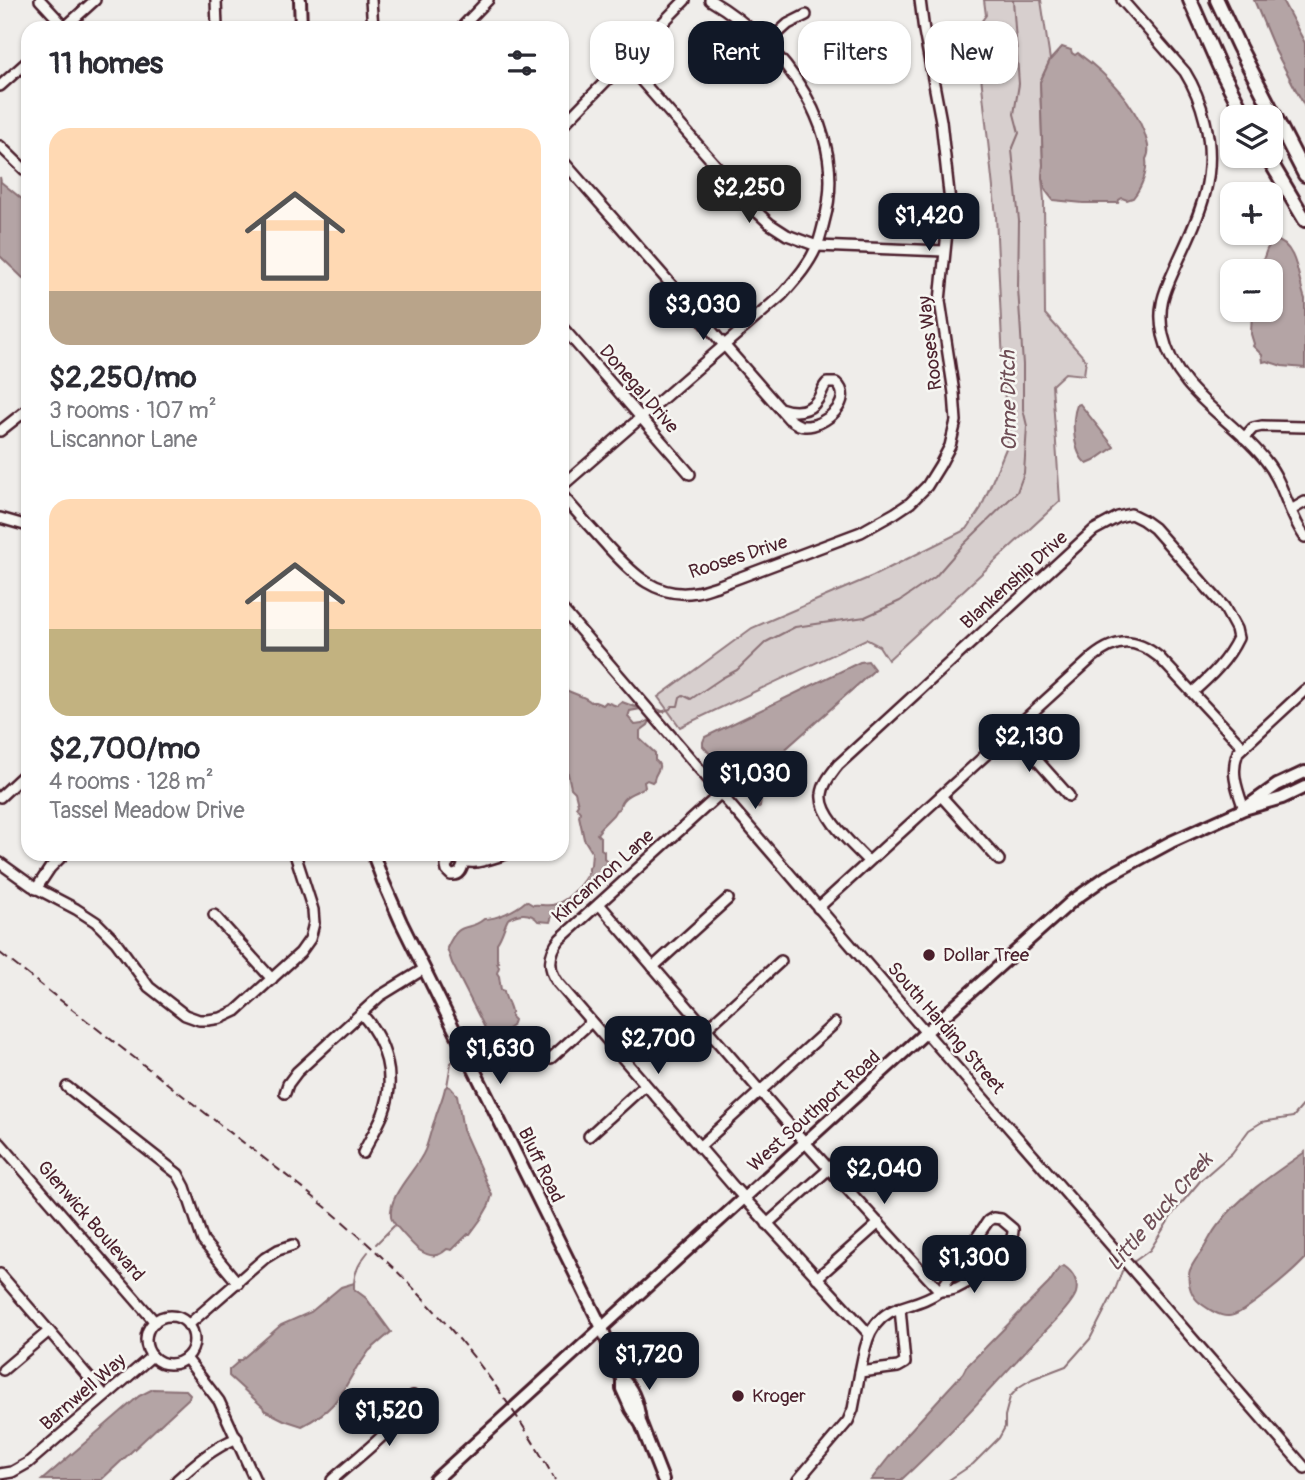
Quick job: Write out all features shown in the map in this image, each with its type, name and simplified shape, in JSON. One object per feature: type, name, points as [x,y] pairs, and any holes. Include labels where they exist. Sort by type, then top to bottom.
[{"type":"highway","points":[[1190,0],[1239,105]]},
{"type":"highway","points":[[1217,0],[1238,47],[1305,175]]},
{"type":"highway","points":[[1284,135],[1305,165]]},
{"type":"highway","points":[[1274,168],[1305,220]]},
{"type":"main road","points":[[300,0],[301,21]]},
{"type":"main road","name":"West Southport Road","points":[[1244,809],[1267,791],[1305,772]]},
{"type":"main road","name":"West Southport Road","points":[[435,1480],[1072,901],[1147,854],[1244,809],[1282,798],[1305,787]]},
{"type":"main road","name":"Bluff Road","points":[[376,861],[390,899],[424,970],[602,1328],[622,1379],[629,1385],[636,1402],[640,1424],[663,1480]]},
{"type":"street","points":[[40,0],[58,21]]},
{"type":"street","points":[[72,21],[95,0]]},
{"type":"street","points":[[216,0],[217,21]]},
{"type":"street","points":[[372,0],[373,21]]},
{"type":"street","points":[[468,21],[488,0]]},
{"type":"street","points":[[665,21],[685,0]]},
{"type":"street","points":[[710,0],[742,21]]},
{"type":"street","name":"Rooses Way","points":[[910,503],[927,486],[940,466],[950,446],[956,421],[940,301],[950,202],[941,121],[920,0]]},
{"type":"street","points":[[1122,0],[1193,84],[1202,108],[1210,145],[1206,192],[1190,235],[1163,293],[1160,316],[1168,353],[1179,374],[1195,394],[1268,463],[1305,537]]},
{"type":"street","points":[[784,28],[806,15]]},
{"type":"street","points":[[569,480],[782,295],[802,273],[817,246],[830,193],[826,148],[804,93],[784,63]]},
{"type":"street","points":[[0,86],[21,67]]},
{"type":"street","points":[[569,119],[603,84]]},
{"type":"street","points":[[644,84],[756,211],[787,235],[817,246],[944,251]]},
{"type":"street","points":[[0,146],[21,166]]},
{"type":"street","points":[[569,168],[780,408],[797,424],[814,426],[825,421],[840,403],[842,389],[836,383],[827,383],[815,403],[803,411],[791,412],[780,408]]},
{"type":"street","name":"Donegal Drive","points":[[569,335],[690,474]]},
{"type":"street","points":[[0,431],[21,414]]},
{"type":"street","points":[[1244,438],[1253,428],[1262,426],[1305,427]]},
{"type":"street","points":[[1291,510],[1305,502]]},
{"type":"street","name":"Rooses Drive","points":[[569,503],[639,579],[654,587],[676,593],[695,593],[717,586],[861,532],[910,503]]},
{"type":"street","name":"Blankenship Drive","points":[[868,861],[838,828],[821,796],[824,785],[838,765],[1094,530],[1118,517],[1131,514],[1154,528],[1224,607],[1236,629],[1238,638],[1228,658],[1193,692]]},
{"type":"street","points":[[0,518],[21,525]]},
{"type":"street","name":"South Harding Street","points":[[569,617],[1305,1468]]},
{"type":"street","points":[[818,908],[1105,648],[1131,642],[1151,651],[1243,747]]},
{"type":"street","points":[[1244,809],[1234,776],[1236,759],[1243,747],[1305,690]]},
{"type":"street","points":[[1012,732],[1069,796]]},
{"type":"street","points":[[0,797],[21,778]]},
{"type":"street","name":"Kincannon Lane","points":[[591,1022],[556,980],[550,962],[552,952],[560,939],[721,793]]},
{"type":"street","points":[[941,796],[999,860]]},
{"type":"street","points":[[37,889],[56,861]]},
{"type":"street","points":[[0,863],[37,889],[85,914],[100,925],[116,942],[147,986],[179,1011],[193,1018],[208,1020],[236,1011],[300,953],[312,935],[313,908],[297,861]]},
{"type":"street","points":[[449,861],[447,871],[451,875],[457,875],[464,862],[481,861]]},
{"type":"street","points":[[653,967],[728,899]]},
{"type":"street","points":[[599,904],[760,1092],[940,1291]]},
{"type":"street","points":[[214,915],[272,979]]},
{"type":"street","points":[[706,1029],[781,961]]},
{"type":"street","points":[[285,1093],[297,1072],[380,996],[424,970]]},
{"type":"street","points":[[361,1013],[380,1040],[389,1075],[385,1108],[363,1153]]},
{"type":"street","points":[[551,1059],[591,1022],[744,1198],[869,1334]]},
{"type":"street","points":[[699,1147],[835,1023]]},
{"type":"street","points":[[589,1136],[645,1084]]},
{"type":"street","points":[[68,1087],[175,1171],[185,1187],[203,1241],[237,1283]]},
{"type":"street","name":"Glenwick Boulevard","points":[[0,1143],[155,1322]]},
{"type":"street","points":[[768,1224],[829,1168]]},
{"type":"street","points":[[798,1480],[848,1421],[869,1334],[882,1317],[940,1291],[959,1287],[999,1255],[1013,1235],[1012,1227],[999,1218],[988,1221],[940,1291]]},
{"type":"street","points":[[817,1278],[879,1223]]},
{"type":"street","points":[[188,1325],[270,1255],[293,1245]]},
{"type":"street","points":[[0,1274],[105,1396]]},
{"type":"street","points":[[860,1372],[898,1367],[905,1363],[900,1308]]},
{"type":"street","points":[[173,1317],[182,1319],[188,1325],[194,1342],[186,1358],[179,1363],[168,1364],[152,1356],[146,1337],[155,1322],[173,1317]]},
{"type":"street","points":[[3,1370],[49,1331]]},
{"type":"street","name":"Barnwell Way","points":[[0,1474],[12,1472],[28,1463],[152,1356]]},
{"type":"street","points":[[186,1358],[219,1401],[255,1480]]},
{"type":"street","points":[[332,1480],[399,1419],[413,1396]]},
{"type":"street","points":[[177,1480],[204,1455],[237,1438]]},
{"type":"shaded area","points":[[984,0],[1041,0],[1050,60],[1040,82],[1045,314],[1086,360],[1084,375],[1065,373],[1052,385],[1060,501],[888,660],[879,646],[866,639],[680,727],[658,697],[752,628],[873,576],[967,529],[981,508],[1007,446],[996,216],[982,84],[1018,84],[1018,21],[982,21],[986,15]]},
{"type":"shaded area","points":[[1254,0],[1282,0],[1305,43],[1305,107],[1275,50]]},
{"type":"shaded area","points":[[1062,47],[1071,50],[1075,55],[1078,53],[1108,78],[1139,120],[1148,152],[1143,180],[1133,198],[1122,198],[1118,203],[1083,203],[1053,200],[1046,191],[1042,178],[1040,82],[1050,60]]},
{"type":"shaded area","points":[[0,177],[1,182],[21,198],[21,276],[0,256]]},
{"type":"shaded area","points":[[1283,244],[1296,264],[1305,299],[1305,368],[1263,362],[1262,355],[1253,346],[1252,322],[1283,322],[1283,259],[1263,259],[1270,245]]},
{"type":"shaded area","points":[[1080,404],[1114,447],[1087,464],[1079,453],[1074,436],[1075,411]]},
{"type":"shaded area","points":[[868,661],[874,669],[872,672],[770,763],[765,771],[758,808],[703,746],[705,737],[860,662]]},
{"type":"shaded area","points":[[569,691],[603,705],[606,702],[617,706],[622,702],[641,709],[630,711],[628,717],[635,725],[651,719],[640,731],[640,739],[655,753],[659,768],[654,780],[647,780],[644,782],[645,787],[626,797],[619,809],[599,829],[597,834],[601,838],[601,849],[607,861],[605,871],[593,878],[585,889],[580,890],[570,904],[553,913],[550,922],[538,921],[524,914],[508,919],[497,943],[497,973],[514,1020],[512,1026],[496,1037],[487,1038],[488,1034],[447,948],[460,929],[506,913],[526,901],[533,905],[553,905],[571,895],[580,885],[589,871],[592,852],[584,839],[575,792],[571,788]]},
{"type":"shaded area","points":[[447,1086],[457,1095],[463,1130],[492,1195],[489,1205],[470,1234],[452,1250],[447,1249],[433,1256],[419,1250],[403,1234],[392,1220],[391,1208],[398,1191],[425,1150]]},
{"type":"shaded area","points":[[1305,1152],[1305,1259],[1268,1292],[1236,1314],[1225,1316],[1210,1310],[1197,1300],[1191,1290],[1189,1274],[1194,1262],[1217,1227],[1238,1203]]},
{"type":"shaded area","points":[[1064,1266],[1074,1278],[1077,1289],[1058,1318],[901,1480],[871,1480],[966,1367],[1049,1283],[1059,1268]]},
{"type":"shaded area","points":[[354,1283],[354,1289],[366,1298],[391,1332],[369,1351],[336,1401],[323,1414],[302,1426],[284,1420],[264,1410],[229,1376],[229,1370],[238,1360],[281,1325],[311,1312],[341,1287]]},
{"type":"shaded area","points":[[153,1389],[186,1390],[190,1394],[189,1398],[101,1480],[42,1480],[139,1396]]},
{"type":"waterway","name":"Orme Ditch","points":[[658,713],[678,706],[683,695],[691,699],[737,670],[766,642],[795,627],[865,617],[900,601],[935,577],[1017,492],[1024,473],[1027,426],[1023,409],[1018,288],[1019,221],[1012,150],[1019,133],[1014,114],[1019,84],[1013,0]]},
{"type":"waterway","name":"Orme Ditch","points":[[655,708],[664,712]]},
{"type":"waterway","name":"Orme Ditch","points":[[473,1047],[487,1038]]},
{"type":"waterway","name":"Orme Ditch","points":[[447,1086],[451,1063],[458,1056]]},
{"type":"waterway","name":"Little Buck Creek","points":[[1132,1263],[1150,1250],[1174,1212],[1201,1180],[1232,1153],[1249,1130],[1262,1122],[1293,1117],[1305,1103]]},
{"type":"waterway","name":"Orme Ditch","points":[[376,1244],[394,1226]]},
{"type":"waterway","name":"Orme Ditch","points":[[354,1283],[358,1266],[368,1252]]},
{"type":"waterway","name":"Little Buck Creek","points":[[949,1480],[973,1464],[999,1438],[1005,1427],[1010,1397],[1019,1387],[1066,1366],[1090,1339],[1125,1269]]},
{"type":"railway","points":[[0,953],[308,1192],[388,1263],[416,1290],[468,1349],[514,1413],[555,1480]]},
{"type":"place","name":"Dollar Tree","points":[[929,955]]},
{"type":"place","name":"Kroger","points":[[738,1396]]}]
